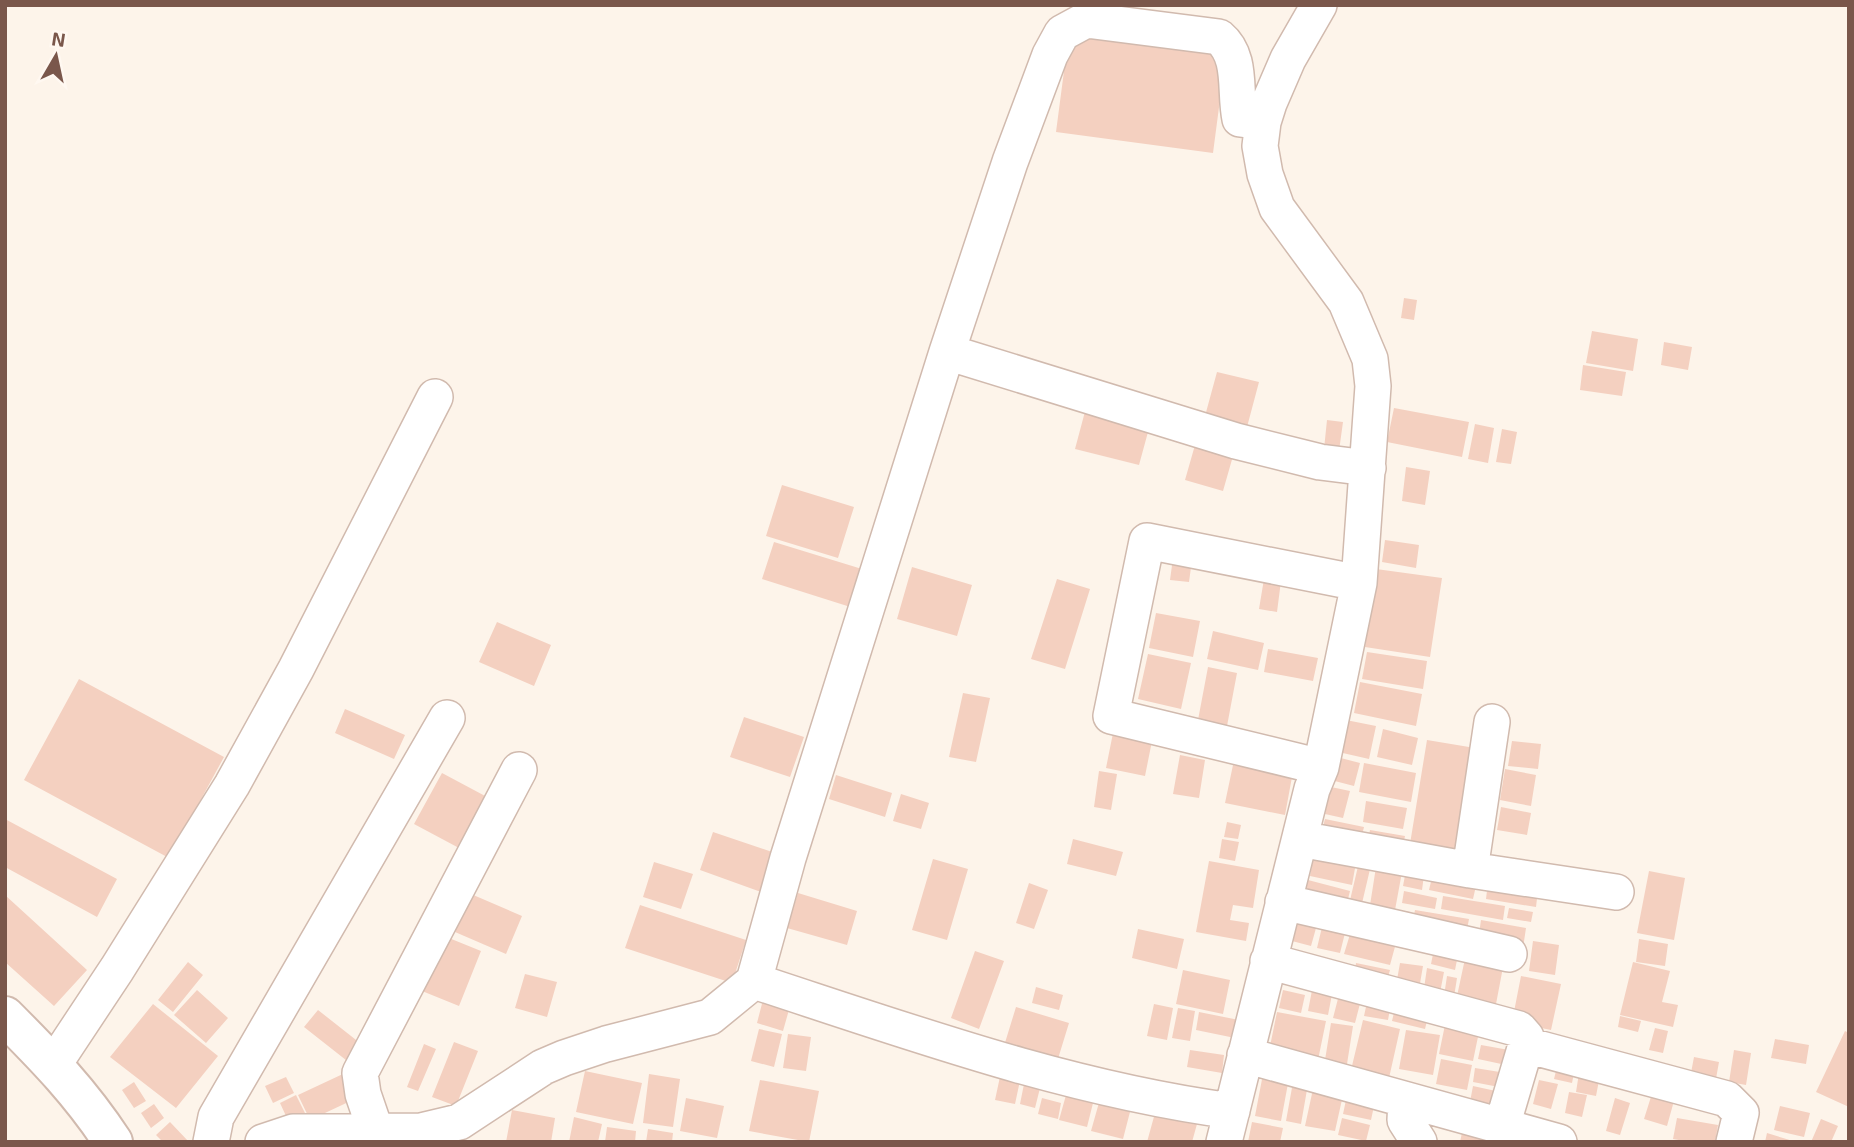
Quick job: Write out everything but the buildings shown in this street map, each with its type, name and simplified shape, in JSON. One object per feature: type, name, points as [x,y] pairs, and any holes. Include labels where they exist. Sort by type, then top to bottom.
[{"type":"street","points":[[754,981],[1010,1063],[1171,1103],[1228,1126],[1283,902],[1321,767],[1359,583],[1373,386],[1370,359],[1346,302],[1277,208],[1265,174],[1260,146],[1263,122],[1289,59],[1319,5]]},
{"type":"street","points":[[263,1142],[293,1132],[421,1131],[459,1122],[543,1067],[564,1058],[606,1044],[710,1017],[754,981],[788,858],[947,352],[1010,162],[1050,55],[1062,33],[1086,20],[1219,37],[1227,44],[1235,60],[1240,119],[1263,122]]},
{"type":"street","points":[[947,352],[1236,441],[1320,462],[1368,468]]},
{"type":"street","points":[[54,1064],[117,970],[232,785],[296,669],[435,397]]},
{"type":"street","points":[[1321,767],[1111,716],[1147,541],[1359,583]]},
{"type":"street","points":[[212,1142],[216,1117],[447,719]]},
{"type":"street","points":[[1470,870],[1492,722]]},
{"type":"street","points":[[376,1132],[363,1094],[360,1073],[519,770]]},
{"type":"street","points":[[1300,839],[1470,870],[1616,892]]},
{"type":"street","points":[[1283,902],[1509,954]]},
{"type":"street","points":[[1268,961],[1511,1026],[1524,1034],[1526,1045],[1502,1126]]},
{"type":"street","points":[[5,1016],[54,1064],[87,1103],[113,1142]]},
{"type":"street","points":[[1526,1045],[1727,1099],[1741,1113],[1734,1142]]},
{"type":"street","points":[[1245,1055],[1559,1142]]},
{"type":"street","points":[[1406,1100],[1405,1120],[1419,1142]]}]
